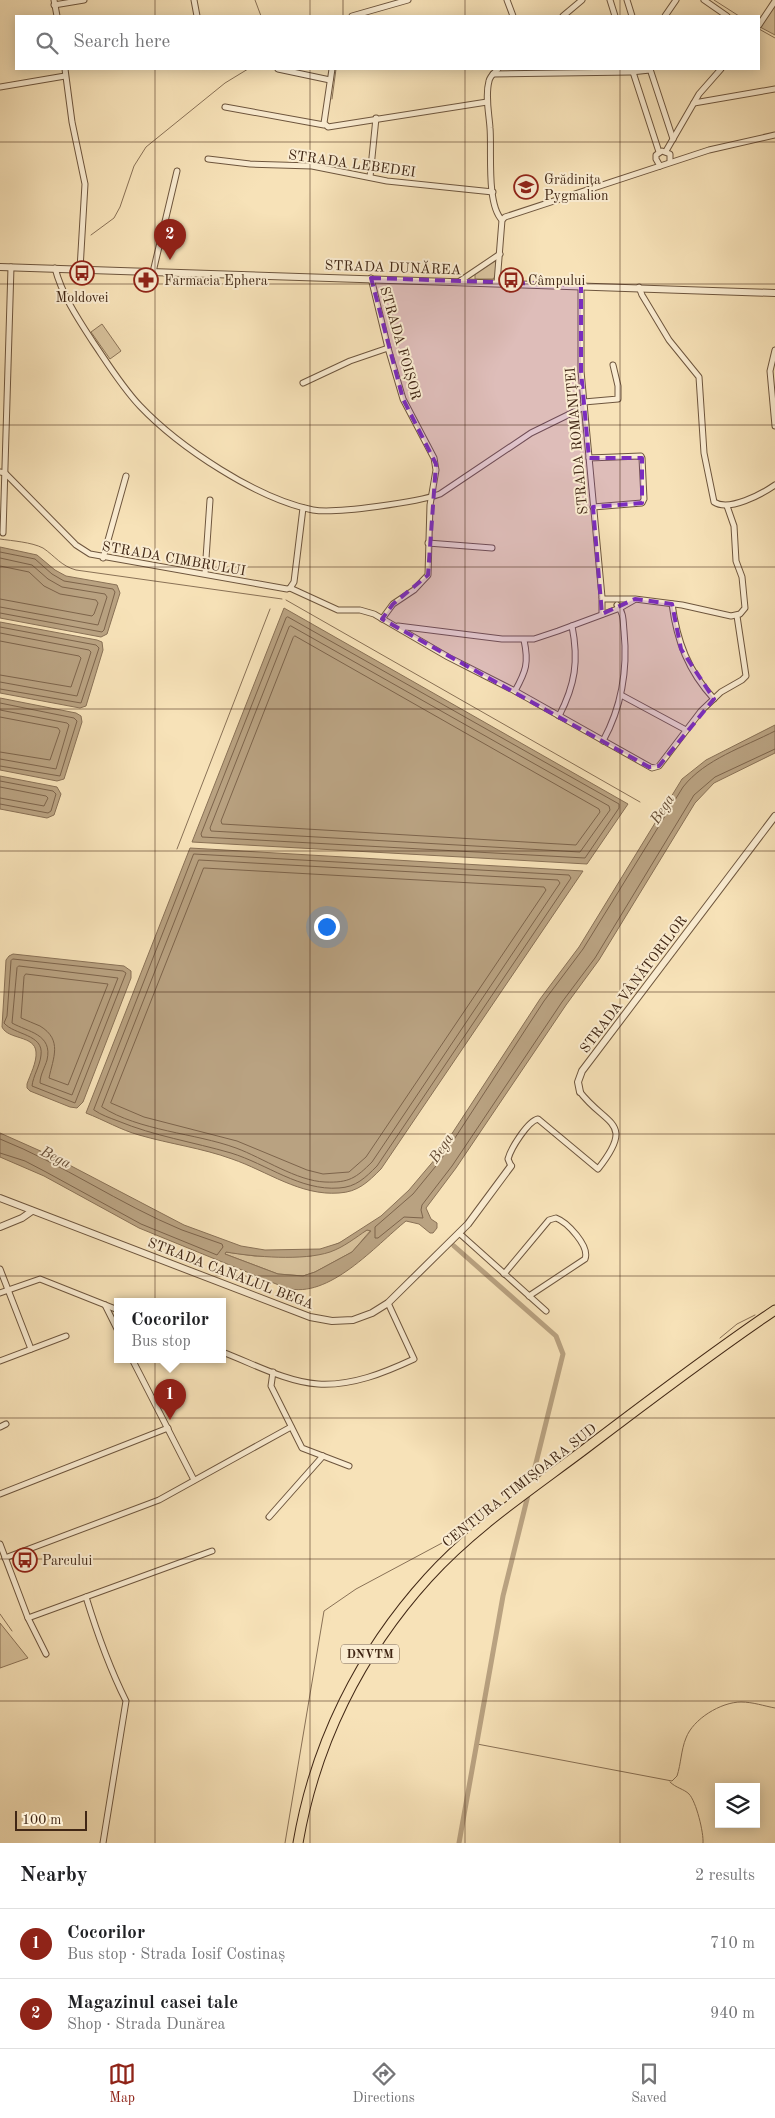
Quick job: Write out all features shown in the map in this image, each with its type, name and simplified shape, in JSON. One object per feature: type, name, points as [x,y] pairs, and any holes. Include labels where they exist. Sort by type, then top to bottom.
[{"type":"highway","name":"CENTURA TIMIȘOARA SUD","points":[[298,1843],[311,1784],[324,1745],[359,1672],[379,1640],[428,1577],[462,1545],[508,1507],[657,1394],[775,1310]]},
{"type":"street","points":[[54,3],[84,0]]},
{"type":"street","points":[[194,0],[197,15]]},
{"type":"street","points":[[356,15],[408,0]]},
{"type":"street","points":[[507,0],[512,15]]},
{"type":"street","points":[[564,15],[582,0]]},
{"type":"street","points":[[610,0],[615,15]]},
{"type":"street","points":[[627,0],[632,15]]},
{"type":"street","points":[[666,15],[676,0]]},
{"type":"street","points":[[704,0],[726,15]]},
{"type":"street","points":[[760,23],[773,1]]},
{"type":"street","points":[[65,70],[85,184],[80,269]]},
{"type":"street","points":[[283,70],[330,80]]},
{"type":"street","points":[[324,125],[332,70]]},
{"type":"street","points":[[497,70],[492,74],[488,85],[487,102],[491,137],[490,168],[493,192],[497,213],[502,220],[498,283]]},
{"type":"street","points":[[492,74],[633,70],[659,152],[656,159],[660,166]]},
{"type":"street","points":[[650,70],[673,139]]},
{"type":"street","points":[[666,151],[694,103],[720,70]]},
{"type":"street","points":[[0,87],[65,76]]},
{"type":"street","points":[[694,103],[775,89]]},
{"type":"street","points":[[225,107],[329,127],[376,118],[487,102]]},
{"type":"street","points":[[370,177],[376,118]]},
{"type":"street","points":[[502,220],[670,162],[709,150],[775,136]]},
{"type":"street","points":[[659,152],[666,151]]},
{"type":"street","points":[[666,151],[671,158],[670,162]]},
{"type":"street","name":"STRADA LEBEDEI","points":[[208,159],[250,164],[312,166],[370,177],[493,192]]},
{"type":"street","points":[[152,272],[177,172]]},
{"type":"street","points":[[460,281],[500,254]]},
{"type":"street","name":"STRADA DUNĂREA","points":[[0,267],[775,293]]},
{"type":"street","points":[[4,533],[3,472],[11,267]]},
{"type":"street","points":[[55,268],[65,294],[88,335],[124,386],[150,416],[182,442],[226,472],[256,489],[303,508],[340,510],[431,498],[444,493],[531,433],[584,404],[618,399],[618,386],[613,365]]},
{"type":"street","name":"STRADA FOIȘOR","points":[[371,278],[403,399],[436,464],[431,498],[428,575],[414,590],[393,604],[382,619]]},
{"type":"street","name":"STRADA ROMANIȚEI","points":[[581,286],[581,371],[602,614]]},
{"type":"street","points":[[639,288],[669,340],[698,377],[704,453],[713,499],[718,504],[726,506],[750,499],[775,485]]},
{"type":"street","points":[[303,383],[350,361],[388,348]]},
{"type":"street","points":[[775,350],[770,371],[775,426]]},
{"type":"street","points":[[589,458],[642,456],[644,499],[642,503],[593,506]]},
{"type":"street","name":"STRADA CIMBRULUI","points":[[3,472],[76,545],[90,554],[103,558],[290,588],[338,610],[360,610],[396,626],[448,657],[515,691],[649,767],[656,768],[686,730]]},
{"type":"street","points":[[103,558],[126,476]]},
{"type":"street","points":[[205,573],[210,500]]},
{"type":"street","points":[[726,506],[734,526],[736,561],[740,568],[745,608],[737,616]]},
{"type":"street","points":[[290,588],[294,579],[303,508]]},
{"type":"street","points":[[428,543],[492,548]]},
{"type":"street","points":[[601,595],[611,600],[620,608],[626,652],[621,695],[615,715],[603,741]]},
{"type":"street","points":[[611,600],[635,599],[737,616]]},
{"type":"street","points":[[396,626],[502,639],[534,639],[620,608],[635,599]]},
{"type":"street","points":[[672,604],[675,629],[681,649],[698,680],[714,699]]},
{"type":"street","points":[[621,695],[686,730],[714,699],[746,676],[737,616]]},
{"type":"street","points":[[559,716],[574,681],[576,646],[572,626]]},
{"type":"street","points":[[515,691],[525,673],[528,659],[524,640]]},
{"type":"street","name":"STRADA VÂNĂTORILOR","points":[[538,1119],[598,1169],[616,1143],[617,1136],[615,1127],[580,1092],[578,1082],[582,1071],[775,816]]},
{"type":"street","name":"STRADA CANALUL BEGA","points":[[0,1198],[316,1319],[332,1321],[353,1320],[366,1316],[388,1303],[459,1233],[481,1209],[511,1166],[508,1159],[510,1152],[530,1123],[538,1119]]},
{"type":"street","points":[[0,1227],[22,1218],[32,1211]]},
{"type":"street","points":[[504,1274],[549,1220],[556,1218],[564,1223],[583,1245],[586,1251],[585,1259],[529,1296]]},
{"type":"street","points":[[459,1233],[546,1311]]},
{"type":"street","points":[[0,1269],[31,1349]]},
{"type":"street","points":[[0,1293],[34,1280],[45,1280],[114,1309]]},
{"type":"street","points":[[226,1354],[273,1372],[316,1384],[341,1382],[372,1376],[414,1358],[388,1303]]},
{"type":"street","points":[[104,1305],[114,1324]]},
{"type":"street","points":[[0,1361],[66,1336]]},
{"type":"street","points":[[134,1363],[194,1480]]},
{"type":"street","points":[[273,1372],[271,1386],[302,1448],[349,1466]]},
{"type":"street","points":[[0,1427],[6,1424]]},
{"type":"street","points":[[5,1558],[159,1500],[291,1427]]},
{"type":"street","points":[[0,1494],[168,1428]]},
{"type":"street","points":[[269,1517],[323,1456]]},
{"type":"street","points":[[0,1544],[28,1618],[46,1654]]},
{"type":"street","points":[[28,1618],[212,1551]]},
{"type":"street","points":[[86,1597],[116,1685],[126,1701],[103,1843]]},
{"type":"highlighted area","points":[[371,278],[581,285],[581,371],[589,458],[642,458],[642,503],[593,507],[602,614],[635,599],[672,604],[681,649],[714,699],[659,766],[649,767],[382,619],[393,604],[428,575],[436,464],[403,399]]},
{"type":"shaded area","points":[[775,4],[775,35],[760,27]]},
{"type":"shaded area","points":[[494,261],[496,262],[497,274],[493,279],[475,279],[475,273]]},
{"type":"shaded area","points":[[102,324],[121,351],[110,359],[91,332]]},
{"type":"shaded area","points":[[367,1230],[371,1230],[352,1252],[315,1272],[303,1276],[278,1274],[225,1254],[226,1252],[255,1256],[311,1256]]},
{"type":"shaded area","points":[[0,1623],[28,1658],[0,1668]]},
{"type":"water","points":[[0,547],[37,555],[55,570],[66,576],[117,585],[120,593],[107,634],[101,637],[0,618]]},
{"type":"water","points":[[284,608],[628,804],[587,864],[192,842]]},
{"type":"water","points":[[0,622],[102,642],[103,650],[86,706],[80,708],[0,693]]},
{"type":"water","points":[[0,698],[76,713],[81,716],[82,722],[64,779],[57,781],[0,770]]},
{"type":"water","points":[[775,725],[775,753],[714,783],[695,803],[599,960],[566,1005],[456,1168],[426,1208],[431,1219],[437,1223],[437,1228],[433,1233],[430,1233],[419,1224],[406,1221],[366,1256],[335,1278],[319,1286],[302,1290],[286,1288],[139,1228],[44,1176],[0,1157],[0,1133],[54,1157],[184,1225],[241,1246],[265,1250],[320,1249],[339,1243],[381,1216],[409,1190],[436,1158],[540,999],[579,947],[682,779],[706,760]],"holes":[[[367,1230],[371,1231],[352,1252],[315,1272],[303,1276],[278,1274],[225,1254],[226,1252],[279,1257],[319,1255],[340,1248]]]},
{"type":"water","points":[[0,776],[57,787],[61,794],[54,815],[47,818],[0,809]]},
{"type":"water","points":[[190,848],[583,871],[381,1169],[367,1182],[352,1191],[325,1193],[297,1187],[221,1155],[132,1133],[86,1113]]},
{"type":"water","points":[[13,954],[124,966],[131,971],[131,978],[83,1102],[77,1108],[30,1091],[27,1088],[35,1060],[36,1052],[34,1047],[26,1040],[5,1031],[2,1027],[6,960]]},
{"type":"waterway","points":[[255,0],[261,15]]},
{"type":"waterway","points":[[343,0],[343,15]]},
{"type":"waterway","points":[[714,0],[737,15]]},
{"type":"waterway","points":[[760,30],[775,38]]},
{"type":"waterway","points":[[91,235],[114,218],[120,207],[134,166],[146,147],[225,83],[246,70]]},
{"type":"waterway","points":[[332,99],[336,70]]},
{"type":"waterway","points":[[0,539],[22,542],[43,548],[66,566],[76,570],[282,599]]},
{"type":"waterway","points":[[286,600],[640,802]]},
{"type":"waterway","points":[[177,849],[270,609]]},
{"type":"waterway","points":[[454,1246],[556,1336],[563,1354],[503,1596],[459,1843]]},
{"type":"waterway","points":[[720,1338],[737,1324],[755,1315]]},
{"type":"waterway","points":[[285,1843],[324,1611],[356,1589],[442,1543]]},
{"type":"waterway","points":[[0,1614],[12,1631]]},
{"type":"waterway","points":[[477,1744],[672,1781],[677,1776],[684,1743],[690,1731],[701,1718],[717,1708],[733,1703],[754,1703],[775,1708]]},
{"type":"waterway","points":[[670,1782],[687,1792],[692,1798],[699,1817],[703,1843]]},
{"type":"place","name":"Grădinița Pygmalion","points":[[526,187]]},
{"type":"place","name":"Magazinul casei tale","points":[[170,260]]},
{"type":"place","name":"Moldovei","points":[[82,273]]},
{"type":"place","name":"Farmacia Ephera","points":[[146,280]]},
{"type":"place","name":"Câmpului","points":[[511,280]]},
{"type":"place","name":"Cocorilor","points":[[170,1420]]},
{"type":"place","name":"Parcului","points":[[25,1560]]},
{"type":"water label","name":"Bega","points":[[662,809]]},
{"type":"water label","name":"Bega","points":[[441,1148]]},
{"type":"water label","name":"Bega","points":[[56,1157]]}]
